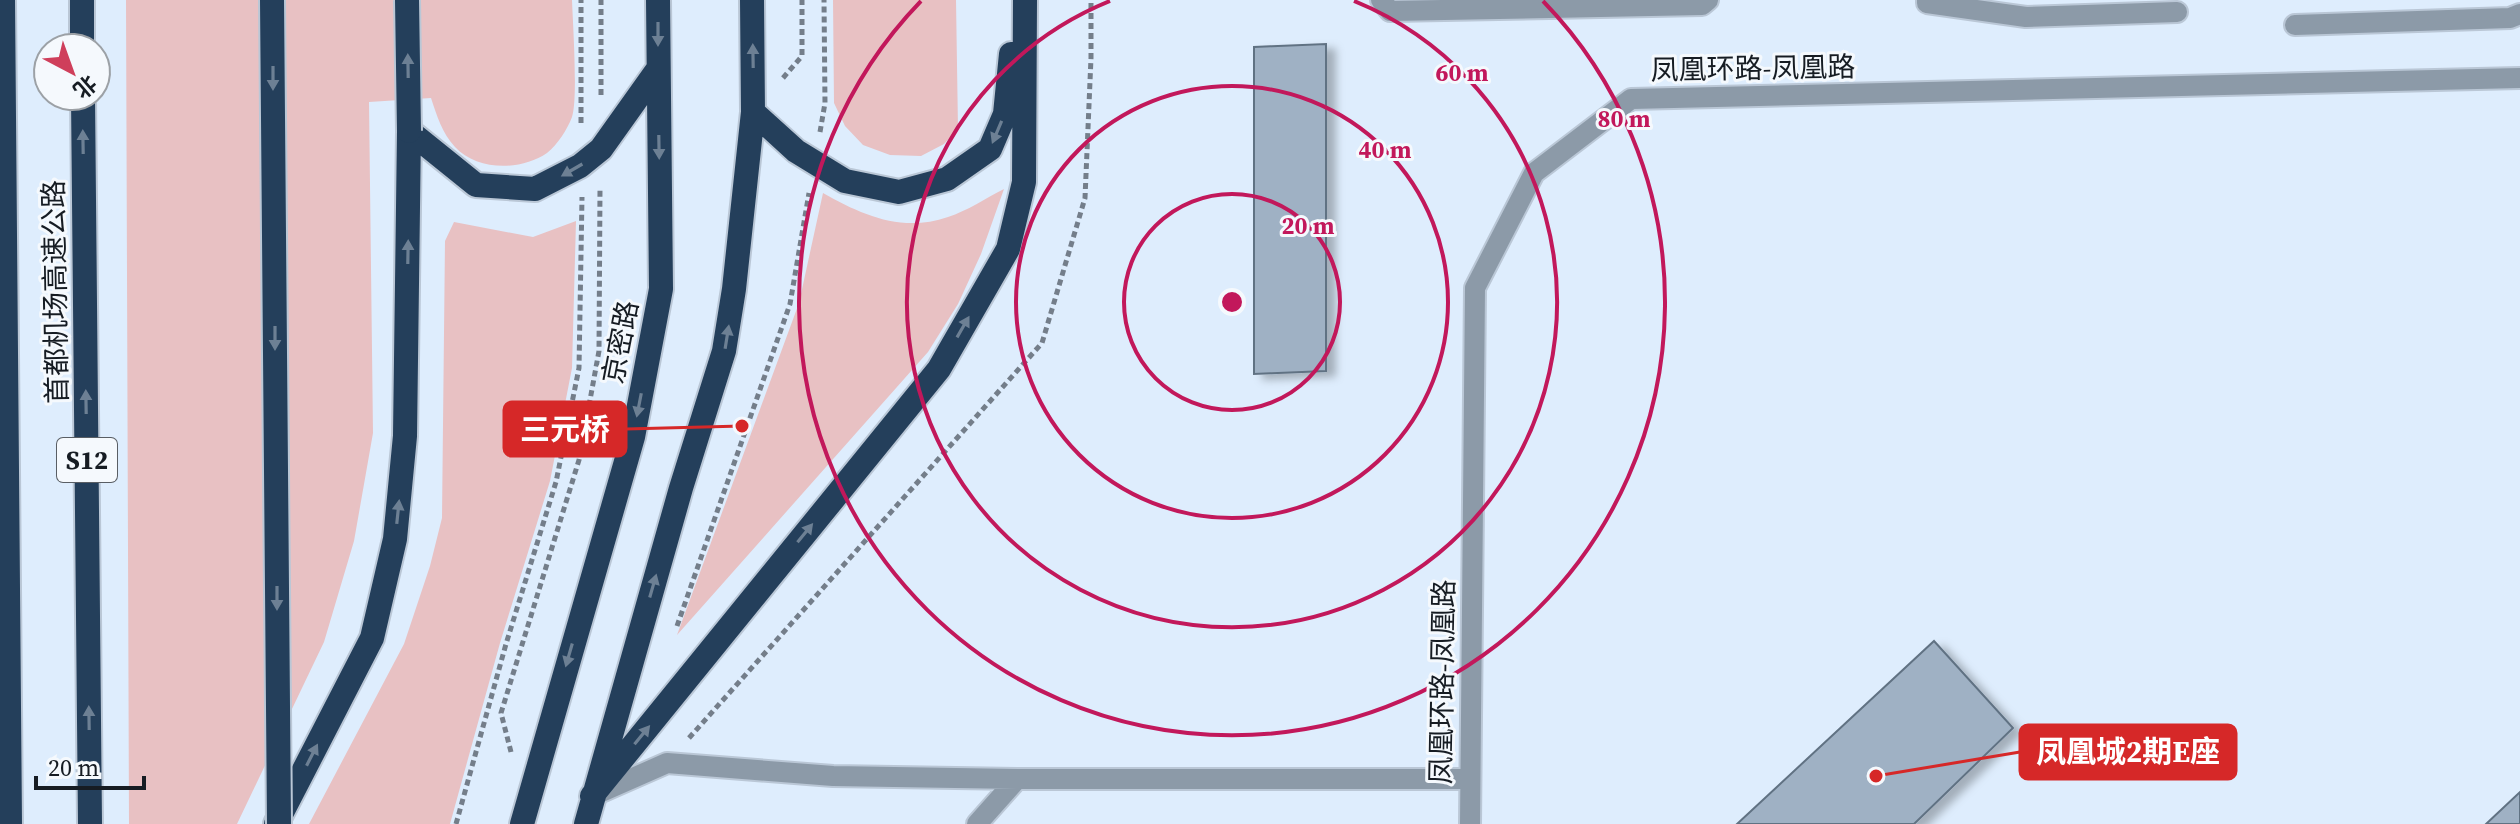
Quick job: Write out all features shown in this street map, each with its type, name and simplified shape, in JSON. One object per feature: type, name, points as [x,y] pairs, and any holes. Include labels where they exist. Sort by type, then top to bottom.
[{"type":"highway","name":"首都机场高速公路","points":[[3,0],[10,824]]},
{"type":"highway","points":[[82,0],[82,32]]},
{"type":"highway","points":[[272,0],[278,824]]},
{"type":"highway","points":[[278,824],[372,638],[395,539],[405,436],[409,131],[407,0]]},
{"type":"highway","name":"京密路","points":[[524,814],[633,437],[661,289],[658,0]]},
{"type":"highway","points":[[586,824],[681,488],[724,351],[734,289],[753,112],[752,0]]},
{"type":"highway","points":[[753,112],[796,151],[845,181],[899,192],[947,179],[990,149],[1005,114],[1011,55],[1010,0]]},
{"type":"highway","points":[[592,796],[939,369],[1008,249],[1024,182],[1025,0]]},
{"type":"highway","points":[[409,131],[476,185],[535,189],[580,166],[601,149],[658,69]]},
{"type":"highway","name":"首都机场高速公路","points":[[83,112],[90,824]]},
{"type":"highway","points":[[0,659],[9,685]]},
{"type":"street","points":[[1381,0],[1390,11],[1702,5],[1708,0]]},
{"type":"street","points":[[1927,0],[1927,3],[2026,17],[2177,12]]},
{"type":"street","points":[[2295,25],[2510,18],[2520,14]]},
{"type":"street","name":"凤凰环路-凤凰路","points":[[1470,824],[1475,288],[1534,173],[1631,99],[2520,78]]},
{"type":"street","points":[[592,796],[667,763],[833,776],[1469,779]]},
{"type":"street","points":[[977,824],[1017,779]]},
{"type":"path","points":[[456,824],[506,644],[556,482],[579,368],[584,216],[580,166],[581,0]]},
{"type":"path","points":[[524,814],[501,713],[579,460],[599,351],[601,0]]},
{"type":"path","points":[[753,112],[802,56],[802,0]]},
{"type":"path","points":[[820,134],[825,103],[824,0]]},
{"type":"path","points":[[672,638],[790,304],[811,181]]},
{"type":"shaded area","points":[[126,0],[572,0],[575,79],[572,117],[555,145],[536,159],[500,166],[475,161],[464,155],[440,124],[431,98],[369,102],[373,433],[354,541],[324,642],[237,824],[129,824]]},
{"type":"shaded area","points":[[833,0],[956,0],[958,129],[944,144],[921,156],[890,155],[863,145],[845,126],[834,103]]},
{"type":"shaded area","points":[[1004,189],[981,254],[958,304],[928,352],[677,635],[799,303],[823,193],[883,219],[915,223],[955,214]]},
{"type":"shaded area","points":[[576,221],[572,368],[550,481],[500,643],[450,824],[309,824],[404,644],[442,518],[445,241],[454,222],[533,237]]},
{"type":"building","points":[[1326,44],[1326,371],[1254,374],[1254,47]]},
{"type":"building","points":[[1934,641],[2013,728],[1914,824],[1737,824]]},
{"type":"building","points":[[2520,792],[2520,824],[2486,824]]},
{"type":"place","name":"三元桥","points":[[742,426]]},
{"type":"place","name":"凤凰城2期E座","points":[[1876,776]]}]
